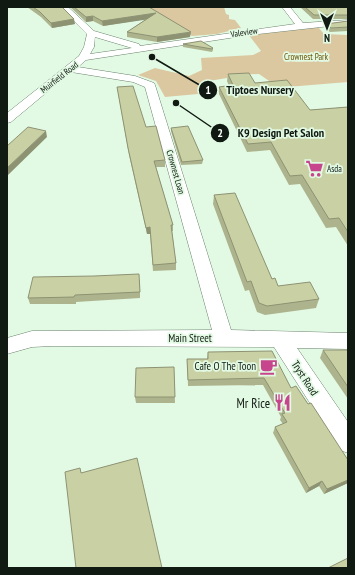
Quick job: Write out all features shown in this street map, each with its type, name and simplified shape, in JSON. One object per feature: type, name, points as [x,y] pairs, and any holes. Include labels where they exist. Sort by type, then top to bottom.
[{"type":"street","points":[[286,7],[300,25]]},
{"type":"street","points":[[69,8],[91,33]]},
{"type":"street","name":"Valeview","points":[[83,58],[227,34],[300,25],[348,22]]},
{"type":"street","name":"Valeview","points":[[91,33],[140,48]]},
{"type":"street","name":"Muirfield Road","points":[[7,119],[83,58],[89,47],[91,33]]},
{"type":"street","name":"Crownest Loan","points":[[69,69],[135,79],[150,85],[224,338]]},
{"type":"street","name":"Main Street","points":[[7,336],[32,339],[224,338],[281,341],[348,341]]},
{"type":"street","name":"Main Street","points":[[7,346],[32,339]]},
{"type":"street","name":"Tryst Road","points":[[281,341],[348,442]]},
{"type":"green space","points":[[144,7],[224,7],[226,14],[229,15],[229,19],[235,20],[241,28],[217,34],[192,36]]},
{"type":"green space","name":"Crownest Park","points":[[318,27],[324,34],[348,35],[348,82],[287,87],[275,85],[259,74],[231,75],[227,78],[209,81],[220,92],[165,97],[156,81],[138,75],[155,68],[189,76],[202,70],[201,58],[253,55],[261,51],[248,34]]},
{"type":"building","points":[[33,7],[62,7],[74,19],[51,23]]},
{"type":"building","points":[[74,7],[149,7],[191,32],[157,37],[127,32],[156,13],[102,21],[93,16],[86,17]]},
{"type":"building","points":[[305,7],[348,7],[348,15],[314,15]]},
{"type":"building","points":[[348,21],[348,27],[331,28],[326,24]]},
{"type":"building","points":[[201,41],[213,48],[183,44]]},
{"type":"building","name":"Asda","points":[[249,73],[255,83],[287,80],[310,110],[348,107],[348,232],[339,218],[329,219],[302,175],[290,176],[271,142],[248,144],[219,87],[233,85],[228,74]]},
{"type":"building","points":[[133,86],[146,127],[156,126],[165,160],[154,161],[173,225],[171,225],[176,263],[153,265],[150,227],[146,228],[128,148],[117,87]]},
{"type":"building","points":[[188,126],[203,160],[182,162],[171,128]]},
{"type":"building","points":[[28,127],[46,131],[7,168],[7,146]]},
{"type":"building","points":[[235,193],[272,279],[275,278],[278,286],[310,282],[319,299],[267,306],[259,303],[251,281],[247,282],[214,195]]},
{"type":"building","points":[[139,274],[140,292],[75,295],[74,297],[28,298],[33,277]]},
{"type":"building","points":[[323,350],[348,350],[348,387]]},
{"type":"building","points":[[272,351],[291,388],[296,386],[308,404],[311,403],[348,460],[348,480],[327,489],[322,481],[309,488],[275,427],[287,422],[282,414],[285,413],[264,378],[188,380],[187,359],[208,359],[208,352]]},
{"type":"building","points":[[174,367],[175,397],[135,397],[136,368]]},
{"type":"building","points":[[137,458],[162,568],[76,568],[65,472],[80,468],[81,473]]},
{"type":"building","points":[[348,558],[348,568],[328,568]]},
{"type":"place","name":"Tiptoes Nursery","points":[[152,57]]},
{"type":"place","name":"K9 Design Pet Salon","points":[[176,103]]},
{"type":"place","name":"Asda","points":[[314,168]]},
{"type":"place","name":"Cafe O The Toon","points":[[269,366]]},
{"type":"place","name":"Mr Rice","points":[[283,403]]}]
